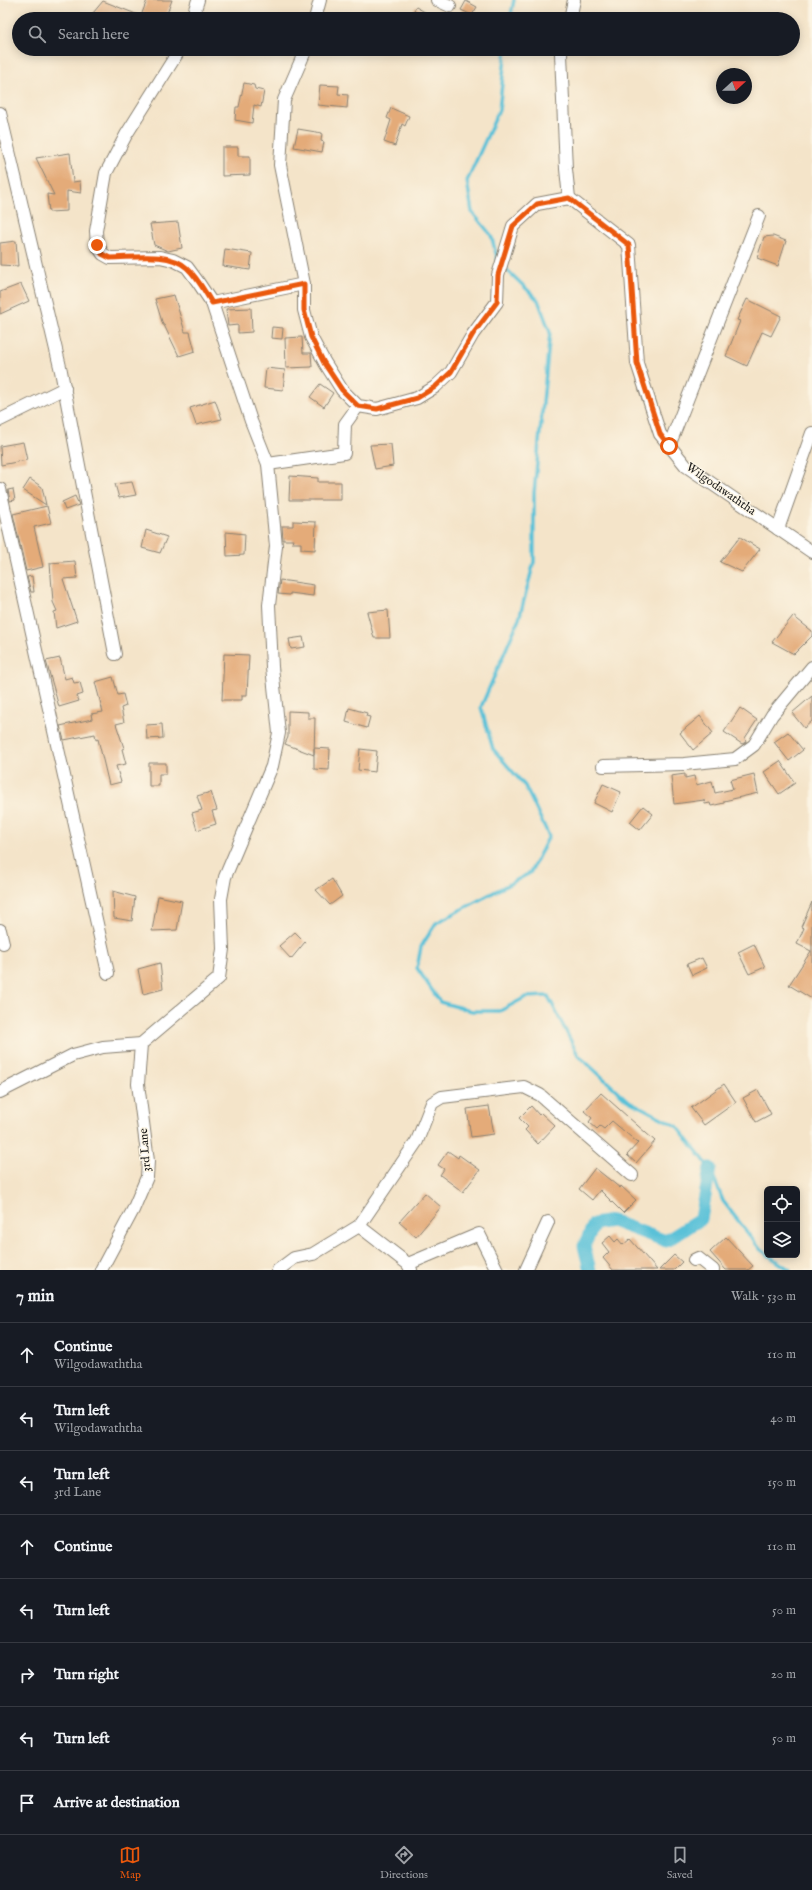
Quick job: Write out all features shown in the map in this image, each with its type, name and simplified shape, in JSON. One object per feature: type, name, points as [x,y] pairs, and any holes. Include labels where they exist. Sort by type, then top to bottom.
[{"type":"street","points":[[194,12],[198,0]]},
{"type":"street","points":[[317,12],[320,0]]},
{"type":"street","points":[[437,0],[450,6]]},
{"type":"street","points":[[571,12],[574,0]]},
{"type":"street","points":[[0,1092],[73,1055],[103,1047],[140,1044],[219,978],[223,949],[221,899],[225,877],[272,766],[279,733],[272,667],[269,605],[276,546],[268,464],[251,421],[212,303],[187,267],[173,260],[160,257],[110,258],[102,254],[97,245],[96,232],[106,173],[126,135],[176,56]]},
{"type":"street","points":[[303,56],[284,100],[280,165],[304,284],[304,310],[311,337],[324,363],[342,390],[358,406],[377,409],[417,398],[435,387],[451,372],[473,334],[497,302],[498,275],[513,226],[537,204],[569,198],[566,169],[561,56]]},
{"type":"street","points":[[0,113],[65,388],[115,654]]},
{"type":"street","name":"Wilgodawaththa","points":[[569,198],[629,245],[637,363],[660,434],[686,466],[812,552]]},
{"type":"street","points":[[669,446],[759,216]]},
{"type":"street","points":[[212,303],[304,284]]},
{"type":"street","points":[[0,420],[65,388]]},
{"type":"street","points":[[268,464],[344,453],[345,424],[358,406]]},
{"type":"street","points":[[778,528],[812,433]]},
{"type":"street","points":[[0,488],[108,973]]},
{"type":"street","points":[[603,766],[684,764],[735,759],[754,744],[772,714],[812,667]]},
{"type":"street","points":[[0,930],[3,943]]},
{"type":"street","name":"3rd Lane","points":[[101,1270],[133,1210],[147,1176],[148,1160],[138,1084],[140,1044]]},
{"type":"street","points":[[278,1270],[294,1258],[313,1254],[359,1226],[417,1141],[432,1103],[442,1096],[524,1087],[540,1095],[632,1175]]},
{"type":"street","points":[[526,1270],[548,1222]]},
{"type":"street","points":[[359,1226],[410,1267],[479,1234],[497,1270]]},
{"type":"street","points":[[694,1260],[698,1258],[713,1270]]},
{"type":"building","points":[[147,0],[172,0],[168,12],[142,12]]},
{"type":"building","points":[[103,1],[131,12],[94,12]]},
{"type":"building","points":[[466,1],[477,7],[474,12],[465,12],[461,10]]},
{"type":"building","points":[[416,7],[425,12],[413,12]]},
{"type":"building","points":[[244,83],[254,85],[255,89],[264,91],[261,107],[254,105],[252,123],[235,120],[236,107],[239,107]]},
{"type":"building","points":[[320,85],[339,86],[338,94],[348,95],[347,108],[318,105]]},
{"type":"building","points":[[391,108],[409,116],[405,126],[402,124],[395,146],[384,142],[391,120],[387,118]]},
{"type":"building","points":[[298,129],[322,133],[321,141],[324,142],[322,152],[294,147]]},
{"type":"building","points":[[222,147],[238,147],[238,156],[250,156],[250,175],[222,176]]},
{"type":"building","points":[[70,153],[73,182],[80,181],[81,193],[67,191],[67,211],[49,212],[47,194],[54,195],[36,158]]},
{"type":"building","points":[[178,222],[182,248],[168,251],[154,245],[150,224]]},
{"type":"building","points":[[773,236],[786,241],[778,266],[757,258],[764,237]]},
{"type":"building","points":[[16,241],[18,266],[0,265],[0,243]]},
{"type":"building","points":[[225,249],[252,253],[250,270],[223,266]]},
{"type":"building","points":[[21,284],[29,301],[0,314],[0,292]]},
{"type":"building","points":[[174,295],[185,332],[190,332],[195,351],[179,356],[163,325],[155,299]]},
{"type":"building","points":[[747,299],[781,316],[771,336],[762,332],[747,366],[726,356],[740,321],[737,320]]},
{"type":"building","points":[[251,308],[252,332],[238,333],[238,325],[228,326],[226,309]]},
{"type":"building","points":[[272,327],[283,328],[282,339],[271,338]]},
{"type":"building","points":[[302,337],[303,353],[311,353],[312,367],[286,368],[285,338]]},
{"type":"building","points":[[266,368],[285,370],[283,390],[264,388]]},
{"type":"building","points":[[320,384],[333,393],[324,407],[310,397]]},
{"type":"building","points":[[215,400],[222,419],[196,425],[190,408]]},
{"type":"building","points":[[23,442],[27,460],[1,465],[0,446]]},
{"type":"building","points":[[391,444],[393,466],[375,469],[370,445]]},
{"type":"building","points":[[290,476],[318,478],[318,482],[341,482],[341,500],[289,500]]},
{"type":"building","points":[[30,479],[42,487],[46,505],[23,490]]},
{"type":"building","points":[[132,482],[136,495],[119,498],[115,484]]},
{"type":"building","points":[[13,489],[15,500],[10,501],[8,490]]},
{"type":"building","points":[[75,496],[79,505],[65,510],[62,502]]},
{"type":"building","points":[[47,506],[51,523],[34,527],[43,567],[26,571],[13,514]]},
{"type":"building","points":[[293,521],[316,522],[315,550],[301,549],[301,543],[292,543],[293,540],[283,540],[282,526],[293,526]]},
{"type":"building","points":[[146,530],[167,537],[160,553],[142,548]]},
{"type":"building","points":[[226,532],[245,534],[244,555],[227,556]]},
{"type":"building","points":[[740,537],[760,549],[742,572],[720,562]]},
{"type":"building","points":[[75,561],[77,578],[63,579],[77,621],[56,628],[54,612],[57,611],[53,602],[50,563]]},
{"type":"building","points":[[32,576],[34,592],[31,592],[27,577]]},
{"type":"building","points":[[280,580],[314,585],[313,596],[290,593],[290,595],[278,594]]},
{"type":"building","points":[[388,610],[390,638],[374,638],[367,612]]},
{"type":"building","points":[[793,616],[812,631],[812,636],[794,654],[772,642]]},
{"type":"building","points":[[303,637],[305,647],[291,649],[289,639]]},
{"type":"building","points":[[224,654],[249,655],[247,695],[242,695],[242,700],[222,700]]},
{"type":"building","points":[[60,658],[65,679],[72,677],[74,683],[80,682],[83,694],[77,696],[79,701],[59,707],[46,661]]},
{"type":"building","points":[[113,677],[118,695],[123,694],[126,706],[121,708],[124,722],[116,724],[124,748],[122,749],[126,764],[116,766],[121,782],[109,785],[98,739],[96,740],[95,734],[64,740],[60,726],[92,719],[91,714],[103,712],[95,682]]},
{"type":"building","points":[[812,696],[812,721],[804,728],[792,713]]},
{"type":"building","points":[[349,708],[367,713],[366,716],[370,717],[367,728],[346,722]]},
{"type":"building","points":[[740,708],[757,720],[745,738],[746,742],[742,744],[724,732]]},
{"type":"building","points":[[288,711],[308,712],[308,718],[315,718],[314,755],[285,744],[288,737]]},
{"type":"building","points":[[700,716],[713,733],[693,750],[680,733]]},
{"type":"building","points":[[162,724],[163,738],[147,739],[146,725]]},
{"type":"building","points":[[788,732],[803,750],[789,761],[774,742]]},
{"type":"building","points":[[314,748],[330,749],[329,770],[314,769]]},
{"type":"building","points":[[360,749],[377,751],[375,772],[358,770]]},
{"type":"building","points":[[780,761],[795,783],[779,794],[764,772]]},
{"type":"building","points":[[149,763],[166,763],[166,774],[159,774],[159,786],[149,786]]},
{"type":"building","points":[[685,774],[685,778],[694,776],[696,785],[712,781],[715,793],[733,789],[730,780],[754,774],[758,793],[724,801],[724,803],[711,806],[710,803],[705,804],[704,800],[674,804],[671,776]]},
{"type":"building","points":[[603,784],[621,792],[612,812],[594,803]]},
{"type":"building","points":[[211,792],[217,810],[212,811],[216,824],[197,830],[192,813],[202,810],[197,796]]},
{"type":"building","points":[[643,806],[653,814],[640,830],[630,822]]},
{"type":"building","points":[[332,879],[342,896],[330,905],[316,890]]},
{"type":"building","points":[[113,891],[135,897],[132,921],[114,918]]},
{"type":"building","points":[[158,896],[182,901],[177,930],[152,931]]},
{"type":"building","points":[[812,902],[812,999],[789,985],[811,951],[797,944],[804,928],[801,927]]},
{"type":"building","points":[[295,932],[305,942],[291,959],[279,946]]},
{"type":"building","points":[[754,944],[765,967],[749,974],[738,952]]},
{"type":"building","points":[[702,958],[707,968],[692,975],[687,964]]},
{"type":"building","points":[[160,963],[163,989],[143,994],[138,969]]},
{"type":"building","points":[[724,1084],[736,1102],[704,1125],[691,1108]]},
{"type":"building","points":[[758,1090],[771,1114],[756,1122],[743,1098]]},
{"type":"building","points":[[601,1093],[655,1141],[636,1163],[627,1155],[638,1143],[612,1121],[604,1129],[600,1126],[597,1129],[589,1122],[592,1118],[584,1111]]},
{"type":"building","points":[[489,1106],[494,1134],[471,1137],[467,1109]]},
{"type":"building","points":[[531,1106],[539,1115],[541,1113],[555,1126],[538,1144],[525,1130],[528,1127],[519,1118]]},
{"type":"building","points":[[448,1151],[458,1158],[459,1155],[480,1170],[463,1192],[440,1175],[444,1169],[438,1165]]},
{"type":"building","points":[[595,1168],[620,1188],[621,1186],[636,1200],[623,1213],[600,1190],[592,1200],[579,1189]]},
{"type":"building","points":[[425,1193],[441,1207],[416,1237],[399,1222]]},
{"type":"building","points":[[610,1236],[615,1242],[618,1239],[623,1245],[630,1239],[657,1270],[613,1270],[603,1258],[609,1252],[602,1243]]},
{"type":"building","points":[[726,1237],[753,1266],[748,1270],[726,1270],[710,1252]]},
{"type":"building","points":[[674,1255],[682,1262],[674,1270],[659,1270]]},
{"type":"waterway","points":[[511,12],[514,0]]},
{"type":"waterway","points":[[498,261],[491,235],[472,212],[467,181],[499,110],[505,56]]},
{"type":"waterway","points":[[504,267],[538,300],[550,332],[534,493],[534,562],[519,619],[481,707],[493,749],[525,786],[549,836],[530,873],[436,923],[421,947],[417,968],[440,1002],[472,1011],[500,1011],[526,997],[548,996],[578,1055],[627,1100],[677,1126],[710,1168],[723,1201],[760,1249],[764,1252]]},
{"type":"waterway","points":[[590,1270],[584,1246],[594,1224],[612,1221],[666,1241],[701,1219],[710,1168]]},
{"type":"waterway","points":[[772,1258],[790,1270]]},
{"type":"route","points":[[97,245],[102,254],[110,258],[160,257],[173,260],[187,267],[212,303],[304,284],[304,310],[311,337],[324,363],[342,390],[358,406],[377,409],[417,398],[435,387],[451,372],[473,334],[497,302],[498,275],[513,226],[537,204],[569,198],[629,245],[637,363],[660,434],[669,446]]}]
